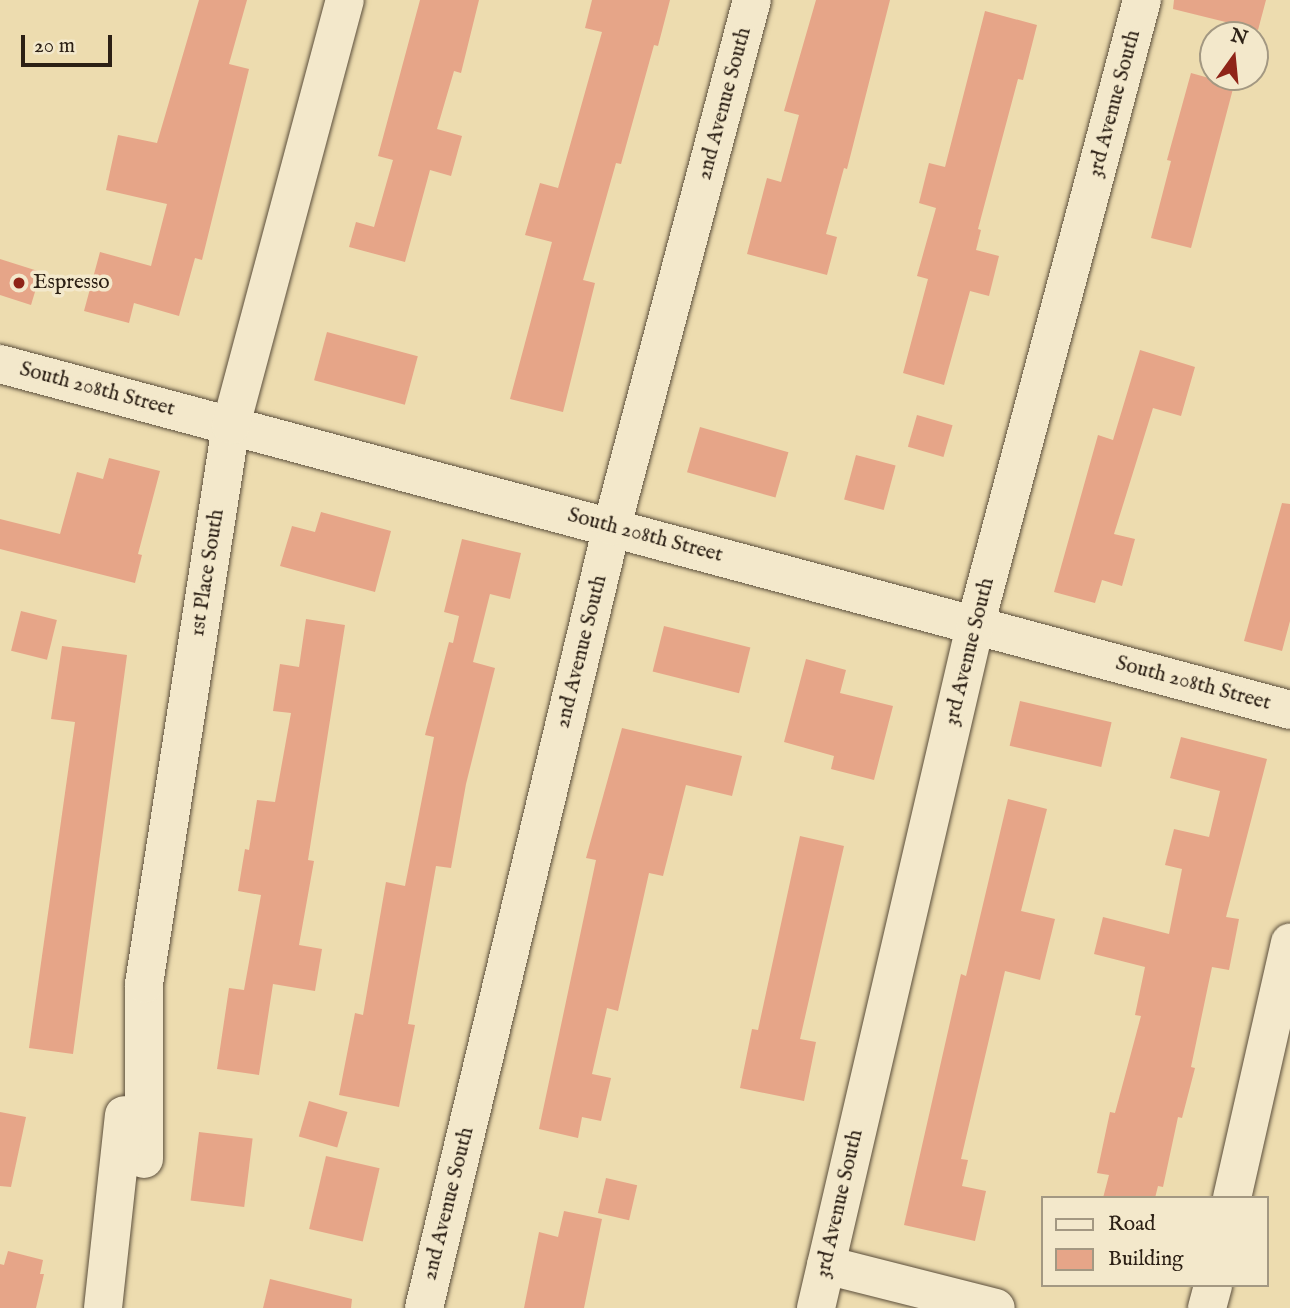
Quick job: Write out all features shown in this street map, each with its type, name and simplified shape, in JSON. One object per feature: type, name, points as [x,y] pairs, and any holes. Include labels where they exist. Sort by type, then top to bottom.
[{"type":"street","name":"1st Place South","points":[[144,1159],[144,984],[231,425],[345,0]]},
{"type":"street","name":"2nd Avenue South","points":[[424,1308],[612,526],[752,0]]},
{"type":"street","name":"3rd Avenue South","points":[[816,1308],[975,626],[1142,0]]},
{"type":"street","name":"South 208th Street","points":[[0,364],[1290,710]]},
{"type":"street","points":[[1232,1196],[1290,943]]},
{"type":"street","points":[[103,1308],[125,1106],[144,1063]]},
{"type":"street","points":[[826,1265],[996,1308]]},
{"type":"street","points":[[1208,1308],[1213,1287]]},
{"type":"building","points":[[199,0],[247,0],[229,64],[249,69],[202,260],[195,258],[179,316],[134,303],[129,323],[84,311],[100,252],[151,266],[167,204],[106,190],[118,135],[157,143]]},
{"type":"building","points":[[420,0],[479,0],[461,73],[454,71],[437,129],[462,136],[451,176],[430,170],[405,262],[349,247],[356,222],[374,227],[393,160],[378,156]]},
{"type":"building","points":[[592,0],[670,0],[658,46],[654,45],[621,164],[616,163],[583,280],[595,283],[563,412],[510,399],[552,242],[525,235],[540,183],[558,188],[602,32],[585,28]]},
{"type":"building","points":[[816,0],[890,0],[847,169],[844,168],[826,234],[837,237],[827,275],[747,254],[767,178],[781,182],[799,115],[784,111]]},
{"type":"building","points":[[1174,0],[1266,0],[1260,21],[1222,21],[1173,9]]},
{"type":"building","points":[[985,11],[1037,25],[1023,80],[1018,79],[978,229],[981,230],[976,250],[999,256],[989,296],[970,291],[944,385],[903,373],[928,279],[917,276],[936,208],[919,203],[929,163],[945,167]]},
{"type":"building","points":[[1191,73],[1199,75],[1199,91],[1232,91],[1191,248],[1151,238],[1171,161],[1167,160]]},
{"type":"building","name":"Espresso","points":[[0,259],[41,272],[31,305],[0,295]]},
{"type":"building","points":[[327,332],[418,356],[405,405],[314,380]]},
{"type":"building","points":[[1140,350],[1195,367],[1181,416],[1153,408],[1114,534],[1135,539],[1122,586],[1102,580],[1095,603],[1054,592],[1098,435],[1113,440]]},
{"type":"building","points":[[917,415],[953,425],[943,457],[908,447]]},
{"type":"building","points":[[700,427],[788,452],[775,498],[687,472]]},
{"type":"building","points":[[856,455],[896,466],[884,510],[844,499]]},
{"type":"building","points":[[109,458],[160,471],[138,554],[142,555],[135,583],[0,549],[0,519],[60,534],[77,472],[103,479]]},
{"type":"building","points":[[1282,503],[1290,504],[1290,621],[1282,651],[1244,641]]},
{"type":"building","points":[[321,512],[391,531],[375,592],[280,566],[292,526],[315,532]]},
{"type":"building","points":[[462,539],[521,553],[510,599],[490,594],[473,662],[495,668],[466,784],[451,868],[436,866],[408,1024],[415,1025],[399,1107],[339,1095],[355,1013],[363,1015],[386,882],[405,886],[434,737],[425,735],[449,642],[453,643],[459,616],[444,612]]},
{"type":"building","points":[[21,611],[57,620],[47,660],[11,651]]},
{"type":"building","points":[[306,619],[345,625],[308,860],[314,861],[299,945],[322,949],[315,991],[273,984],[259,1075],[217,1069],[229,988],[244,990],[261,895],[238,891],[245,849],[249,850],[257,800],[275,802],[291,713],[273,711],[280,664],[299,667]]},
{"type":"building","points":[[664,626],[750,648],[739,693],[653,672]]},
{"type":"building","points":[[62,646],[127,655],[73,1054],[29,1048],[75,722],[51,719]]},
{"type":"building","points":[[806,659],[846,670],[840,693],[893,706],[874,780],[831,769],[834,756],[784,742]]},
{"type":"building","points":[[1020,701],[1112,722],[1101,767],[1010,746]]},
{"type":"building","points":[[622,728],[742,756],[732,796],[686,785],[663,876],[649,873],[618,1011],[607,1008],[592,1074],[611,1078],[601,1121],[582,1117],[578,1138],[539,1129],[596,860],[586,858]]},
{"type":"building","points":[[1181,737],[1267,759],[1226,917],[1239,919],[1229,970],[1212,967],[1191,1067],[1195,1068],[1182,1118],[1178,1117],[1163,1187],[1158,1186],[1156,1196],[1104,1196],[1109,1175],[1097,1173],[1110,1112],[1115,1113],[1141,1016],[1135,1015],[1145,967],[1094,954],[1103,917],[1169,934],[1182,869],[1165,865],[1174,829],[1209,837],[1220,791],[1170,778]]},
{"type":"building","points":[[1008,799],[1047,809],[1021,911],[1055,919],[1040,980],[1005,971],[961,1159],[968,1160],[962,1186],[986,1191],[975,1241],[904,1225],[961,974],[966,976]]},
{"type":"building","points":[[800,836],[844,846],[800,1039],[816,1042],[804,1101],[740,1088],[752,1029],[758,1030]]},
{"type":"building","points":[[309,1101],[347,1112],[337,1148],[299,1137]]},
{"type":"building","points":[[0,1112],[26,1117],[11,1187],[0,1186]]},
{"type":"building","points":[[199,1132],[253,1139],[244,1207],[191,1200]]},
{"type":"building","points":[[326,1156],[380,1168],[363,1241],[309,1229]]},
{"type":"building","points":[[606,1178],[637,1185],[629,1220],[598,1213]]},
{"type":"building","points":[[564,1211],[602,1219],[584,1308],[524,1308],[539,1232],[558,1237]]},
{"type":"building","points":[[8,1251],[43,1260],[40,1274],[44,1274],[36,1308],[0,1308],[0,1264],[4,1265]]},
{"type":"building","points":[[270,1279],[352,1299],[351,1308],[263,1308]]},
{"type":"place","name":"Espresso","points":[[19,283]]}]
